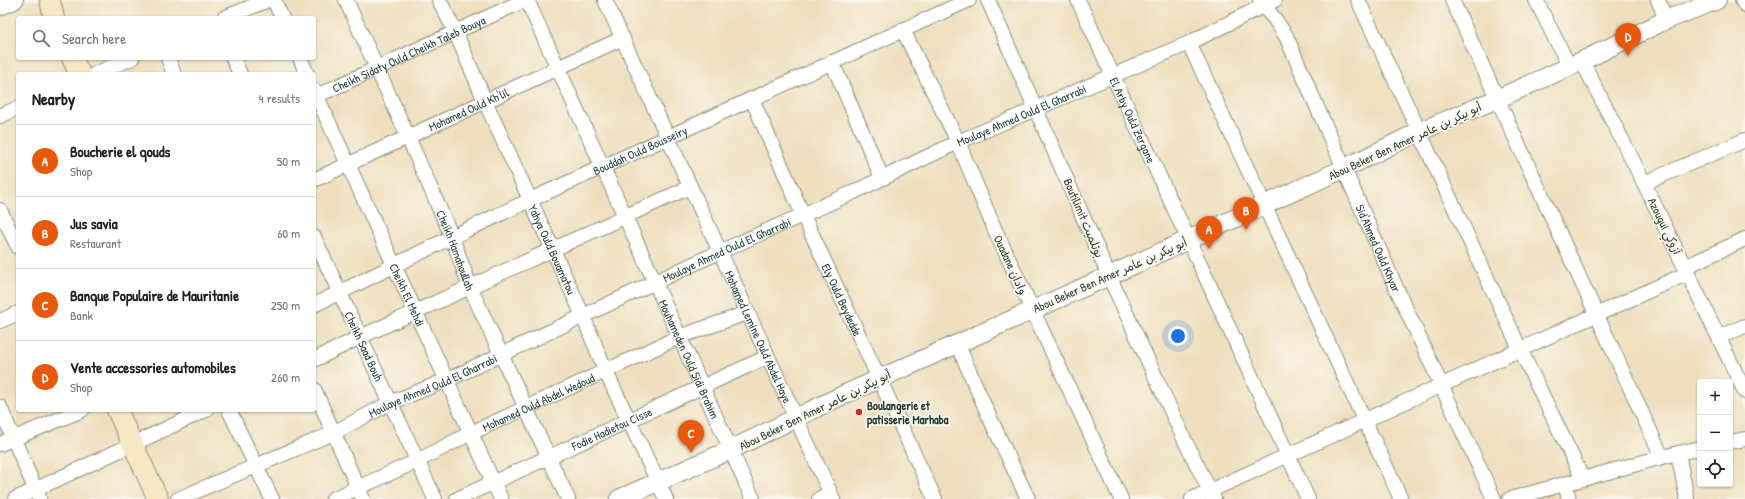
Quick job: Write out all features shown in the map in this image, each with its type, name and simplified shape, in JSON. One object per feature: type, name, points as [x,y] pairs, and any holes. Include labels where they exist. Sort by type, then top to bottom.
[{"type":"main road","points":[[50,0],[54,16]]},
{"type":"main road","points":[[73,60],[79,72]]},
{"type":"main road","points":[[118,412],[158,499]]},
{"type":"street","points":[[0,6],[14,0]]},
{"type":"street","points":[[229,16],[268,0]]},
{"type":"street","points":[[274,0],[281,16]]},
{"type":"street","name":"Cheikh Hamahoullah","points":[[346,0],[452,237],[470,287],[527,407],[568,499]]},
{"type":"street","name":"Yahya Ould Bouamatou","points":[[439,0],[455,31],[485,101],[583,316],[606,372],[666,499]]},
{"type":"street","name":"Cheikh Sidaty Ould Cheikh Taleb Bouya","points":[[316,94],[377,68],[455,31],[526,0]]},
{"type":"street","name":"Mouhameden Ould Sidi Brahim","points":[[526,0],[752,499]]},
{"type":"street","name":"Mohamed Lemine Ould Abdel Haye","points":[[605,0],[795,419],[827,497]]},
{"type":"street","name":"Bouddah Ould Bousseiry","points":[[316,305],[530,200],[969,0]]},
{"type":"street","name":"Boutilimit بوتلميت","points":[[988,0],[1109,276],[1182,436],[1212,495]]},
{"type":"street","name":"El Arby Ould Zergane","points":[[1078,0],[1308,499]]},
{"type":"street","points":[[1358,0],[1418,132],[1583,479]]},
{"type":"street","points":[[1452,0],[1662,457]]},
{"type":"street","name":"Azougui آزوكي","points":[[1536,0],[1576,63],[1644,183],[1745,392]]},
{"type":"street","points":[[1658,0],[1666,20]]},
{"type":"street","name":"Abou Beker Ben Amer أبو بيكر بن عامر","points":[[619,499],[730,450],[957,343],[1109,276],[1343,169],[1418,132],[1497,99],[1666,20],[1717,0]]},
{"type":"street","points":[[1742,0],[1745,5]]},
{"type":"street","name":"Moulaye Ahmed Ould El Gharrabi","points":[[178,499],[333,433],[390,403],[447,380],[958,142],[1189,43],[1266,2]]},
{"type":"street","name":"Sid'Ahmed Ould Khyar","points":[[1266,2],[1274,18],[1286,36],[1343,169],[1441,387],[1494,499]]},
{"type":"street","name":"Ouadane وادان","points":[[903,30],[958,142],[1032,310],[1121,499]]},
{"type":"street","name":"Mohamed Ould Kh'lil","points":[[316,179],[623,38]]},
{"type":"street","points":[[1189,43],[1401,499]]},
{"type":"street","points":[[100,72],[127,60]]},
{"type":"street","points":[[169,60],[173,72]]},
{"type":"street","points":[[234,60],[239,72]]},
{"type":"street","points":[[301,60],[306,72]]},
{"type":"street","points":[[832,62],[882,178]]},
{"type":"street","name":"Cheikh El Mehdi","points":[[316,96],[501,499]]},
{"type":"street","name":"Ely Ould Beydedde","points":[[752,99],[803,215],[935,499]]},
{"type":"street","points":[[0,116],[16,109]]},
{"type":"street","points":[[1644,183],[1745,140]]},
{"type":"street","points":[[316,359],[360,337],[625,218],[690,187]]},
{"type":"street","points":[[0,210],[12,239]]},
{"type":"street","points":[[1192,499],[1212,495],[1287,454],[1441,387],[1520,349],[1597,316],[1745,239]]},
{"type":"street","name":"Cheikh Saad Bouh","points":[[316,241],[435,499]]},
{"type":"street","name":"Mohamed Ould Abdel Wedoud","points":[[333,499],[361,493],[417,461],[471,433],[679,337],[747,313]]},
{"type":"street","points":[[0,321],[16,314]]},
{"type":"street","points":[[1718,337],[1745,326]]},
{"type":"street","points":[[957,343],[1028,499]]},
{"type":"street","name":"Fodie Hadietou Cisse","points":[[457,499],[767,357]]},
{"type":"street","points":[[316,394],[361,493]]},
{"type":"street","points":[[0,407],[37,495]]},
{"type":"street","points":[[0,444],[75,412]]},
{"type":"street","points":[[15,499],[37,495],[133,444],[202,412]]},
{"type":"street","points":[[230,412],[272,499]]},
{"type":"street","points":[[1733,441],[1745,439]]},
{"type":"street","points":[[1510,499],[1697,449]]},
{"type":"street","points":[[1678,453],[1687,499]]},
{"type":"street","points":[[1566,484],[1569,499]]},
{"type":"place","name":"Vente accessories automobiles","points":[[1628,56]]},
{"type":"place","name":"Jus savia","points":[[1246,230]]},
{"type":"place","name":"Boucherie el qouds","points":[[1209,249]]},
{"type":"place","name":"Boulangerie et patisserie Marhaba","points":[[859,412]]},
{"type":"place","name":"Banque Populaire de Mauritanie","points":[[691,453]]}]
